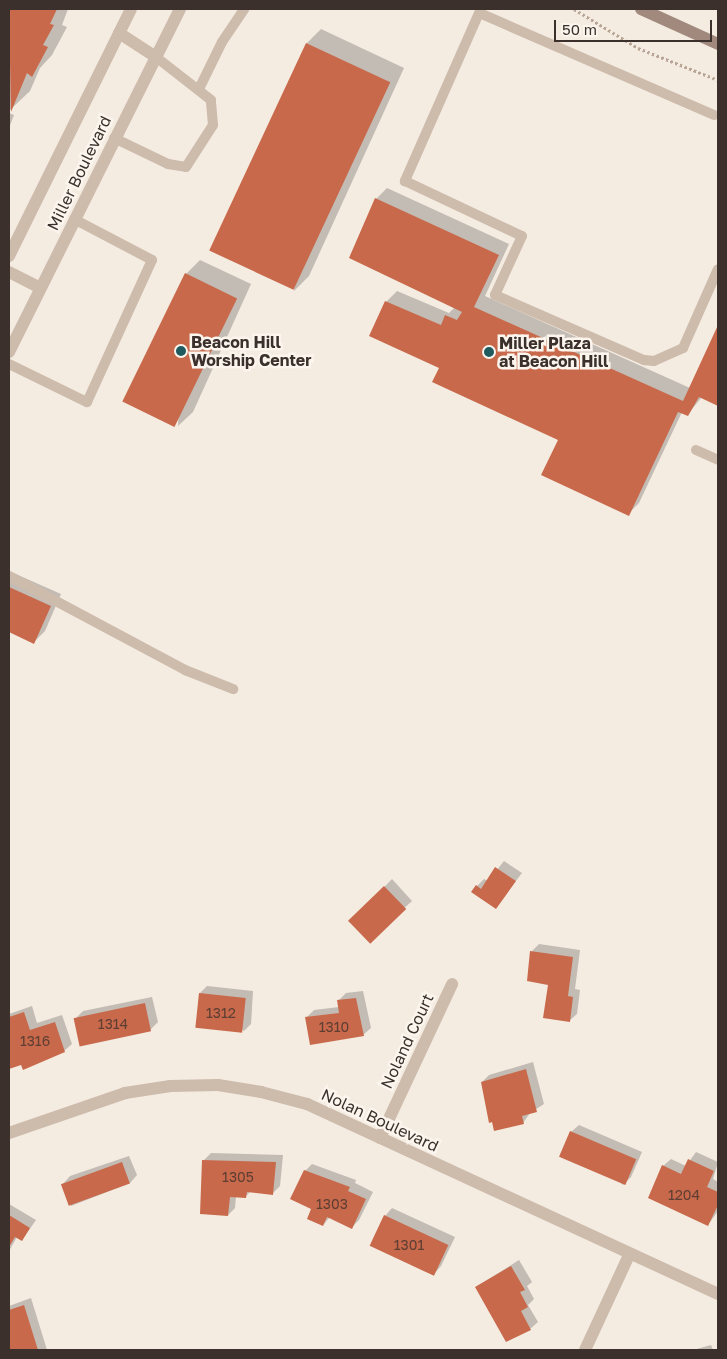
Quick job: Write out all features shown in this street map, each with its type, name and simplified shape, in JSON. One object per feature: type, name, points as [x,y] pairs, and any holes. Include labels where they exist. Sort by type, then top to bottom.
[{"type":"main road","points":[[642,9],[718,44]]},
{"type":"street","name":"Miller Boulevard","points":[[9,256],[131,9]]},
{"type":"street","name":"Miller Boulevard","points":[[9,352],[114,138],[180,9]]},
{"type":"street","points":[[119,33],[156,57]]},
{"type":"street","points":[[9,272],[40,288]]},
{"type":"street","name":"Noland Court","points":[[380,1138],[452,984]]},
{"type":"street","name":"Nolan Boulevard","points":[[9,1133],[125,1093],[170,1086],[218,1085],[307,1104],[629,1256],[718,1294]]},
{"type":"street","points":[[585,1350],[629,1256]]},
{"type":"lane","points":[[199,88],[222,42],[244,9]]},
{"type":"lane","points":[[717,113],[479,13],[405,181],[522,236],[495,295],[644,360],[654,361],[683,348],[718,269]]},
{"type":"lane","points":[[114,138],[168,164],[186,167],[214,124],[211,100],[199,88],[156,57]]},
{"type":"lane","points":[[9,364],[86,402],[152,260],[74,219]]},
{"type":"lane","points":[[696,450],[718,460]]},
{"type":"lane","points":[[9,576],[185,670],[233,690]]},
{"type":"path","points":[[574,9],[638,48],[718,80]]},
{"type":"building","points":[[9,9],[57,9],[50,24],[54,25],[43,45],[48,47],[32,77],[27,73],[11,112]]},
{"type":"building","points":[[306,43],[390,82],[294,290],[209,251]]},
{"type":"building","name":"Miller Plaza at Beacon Hill","points":[[375,198],[499,255],[474,307],[683,401],[718,325],[718,406],[699,397],[688,416],[678,412],[629,516],[541,475],[558,440],[432,382],[439,368],[369,336],[385,301],[441,325],[445,315],[457,320],[462,312],[349,258]]},
{"type":"building","name":"Beacon Hill Worship Center","points":[[185,273],[237,298],[174,427],[122,402]]},
{"type":"building","points":[[9,587],[51,606],[34,644],[9,632]]},
{"type":"building","points":[[495,867],[516,881],[496,909],[471,892],[476,885],[481,889]]},
{"type":"building","points":[[384,886],[406,909],[370,944],[348,921]]},
{"type":"building","points":[[530,951],[573,957],[568,996],[573,997],[570,1022],[543,1018],[548,985],[527,981]]},
{"type":"building","points":[[199,993],[246,998],[242,1033],[195,1028]]},
{"type":"building","points":[[356,998],[364,1036],[310,1045],[305,1017],[339,1013],[337,1000]]},
{"type":"building","points":[[145,1003],[151,1031],[80,1047],[74,1018]]},
{"type":"building","points":[[24,1012],[30,1030],[55,1022],[65,1052],[23,1070],[21,1065],[9,1069],[9,1017]]},
{"type":"building","points":[[526,1069],[537,1112],[522,1116],[524,1124],[494,1131],[492,1122],[489,1123],[481,1082]]},
{"type":"building","points":[[570,1131],[636,1159],[625,1185],[559,1157]]},
{"type":"building","points":[[688,1159],[714,1171],[707,1187],[718,1192],[718,1205],[708,1226],[648,1198],[662,1165],[681,1174]]},
{"type":"building","points":[[202,1160],[276,1162],[273,1195],[247,1192],[246,1198],[230,1197],[228,1216],[200,1214]]},
{"type":"building","points":[[122,1162],[130,1184],[69,1206],[61,1184]]},
{"type":"building","points":[[304,1170],[350,1187],[348,1191],[366,1199],[352,1229],[327,1217],[323,1226],[307,1219],[311,1209],[290,1199]]},
{"type":"building","points":[[9,1215],[30,1228],[22,1241],[15,1237],[9,1247]]},
{"type":"building","points":[[384,1215],[448,1245],[434,1276],[370,1246]]},
{"type":"building","points":[[511,1266],[525,1290],[520,1292],[528,1307],[521,1311],[531,1330],[506,1342],[475,1287]]},
{"type":"building","points":[[24,1305],[38,1350],[9,1350],[9,1310]]},
{"type":"place","name":"Beacon Hill Worship Center","points":[[181,351]]},
{"type":"place","name":"Miller Plaza at Beacon Hill","points":[[489,352]]}]
